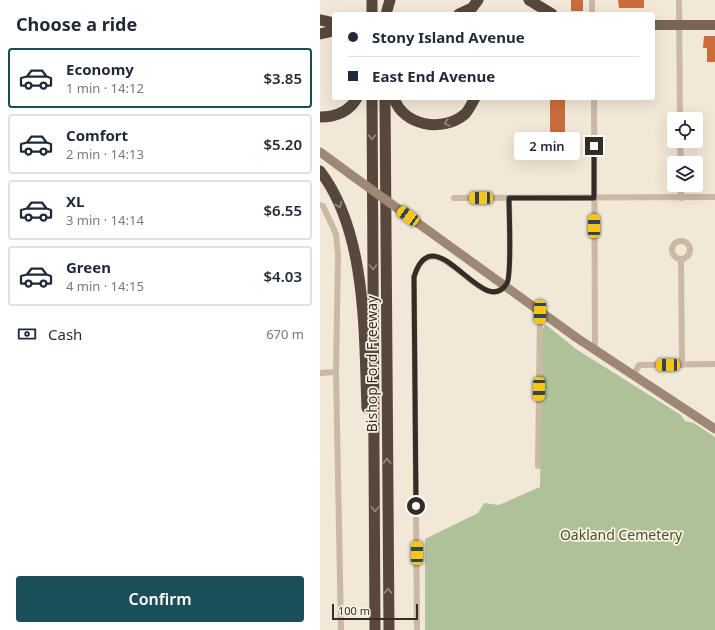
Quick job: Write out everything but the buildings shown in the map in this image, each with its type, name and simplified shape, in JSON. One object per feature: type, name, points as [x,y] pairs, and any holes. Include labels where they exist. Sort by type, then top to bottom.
[{"type":"highway","points":[[372,0],[372,12]]},
{"type":"highway","points":[[384,0],[385,12]]},
{"type":"highway","points":[[386,12],[390,0]]},
{"type":"highway","points":[[463,12],[472,8],[478,0]]},
{"type":"highway","points":[[529,0],[549,12]]},
{"type":"highway","points":[[320,20],[328,30]]},
{"type":"highway","points":[[320,117],[339,115],[347,110],[355,100]]},
{"type":"highway","name":"Bishop Ford Freeway","points":[[372,100],[375,630]]},
{"type":"highway","name":"Bishop Ford Freeway","points":[[385,100],[388,630]]},
{"type":"highway","points":[[395,100],[401,112],[412,119],[424,124],[440,125],[464,114],[474,100]]},
{"type":"highway","points":[[320,171],[339,204],[351,239],[360,281],[363,312],[367,416],[374,490]]},
{"type":"main road","points":[[320,24],[328,30]]},
{"type":"main road","points":[[655,25],[715,25]]},
{"type":"street","points":[[592,0],[592,12]]},
{"type":"street","points":[[679,0],[680,112]]},
{"type":"street","points":[[594,100],[595,351]]},
{"type":"street","points":[[320,152],[595,351],[715,429]]},
{"type":"street","points":[[681,192],[681,198]]},
{"type":"street","points":[[454,198],[715,197]]},
{"type":"street","points":[[418,630],[414,277],[417,268],[425,259],[435,256],[445,260],[485,291],[495,293],[501,291],[509,279],[509,198]]},
{"type":"street","points":[[320,205],[323,206],[336,234],[338,256],[336,372],[341,630]]},
{"type":"street","points":[[681,259],[682,365]]},
{"type":"street","points":[[538,466],[540,312]]},
{"type":"street","points":[[634,375],[639,365],[715,364]]},
{"type":"street","points":[[320,372],[336,372]]},
{"type":"green space","name":"Oakland Cemetery","points":[[545,324],[576,349],[681,415],[685,421],[694,423],[715,437],[715,630],[425,630],[425,539],[478,513],[484,503],[499,505],[540,487],[542,331]]},
{"type":"route","points":[[416,506],[414,277],[417,268],[425,259],[435,256],[445,260],[485,291],[495,293],[501,291],[509,279],[509,198],[594,198],[594,146]]}]
